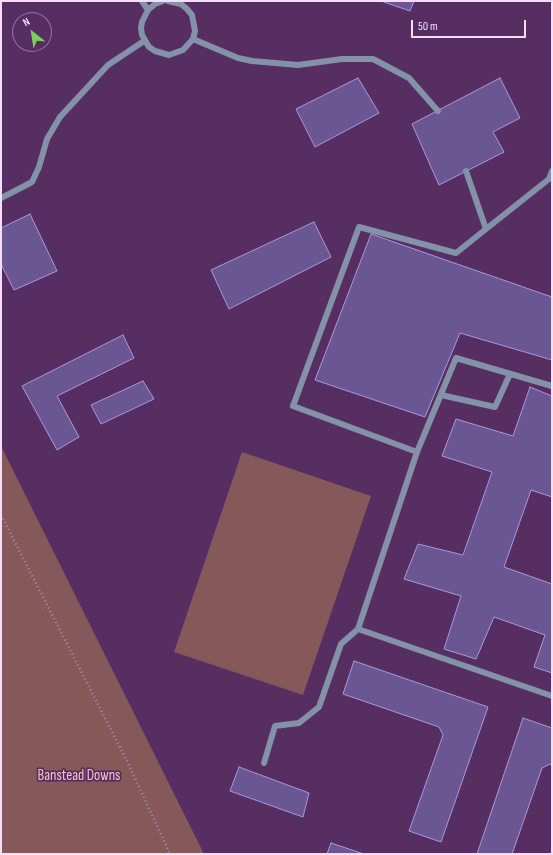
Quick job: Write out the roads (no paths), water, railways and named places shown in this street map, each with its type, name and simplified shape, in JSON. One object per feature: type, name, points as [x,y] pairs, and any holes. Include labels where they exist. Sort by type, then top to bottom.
[{"type":"lane","points":[[142,1],[148,10]]},
{"type":"lane","points":[[163,1],[155,4],[148,10],[142,22],[142,35],[144,41],[155,51],[169,55],[183,50],[193,39],[195,23],[192,16],[181,4],[168,1]]},
{"type":"lane","points":[[193,39],[238,58],[252,61],[298,65],[342,59],[373,59],[409,78],[438,111]]},
{"type":"lane","points":[[1,198],[32,182],[39,167],[47,139],[60,117],[108,65],[144,41]]},
{"type":"lane","points":[[466,171],[486,229]]},
{"type":"lane","points":[[417,452],[293,406],[359,227],[456,253],[549,179],[552,171]]},
{"type":"lane","points":[[264,764],[275,726],[299,722],[319,707],[341,644],[358,629],[417,452],[456,358],[552,386]]},
{"type":"lane","points":[[441,395],[495,407],[510,374]]},
{"type":"lane","points":[[358,629],[552,696]]},
{"type":"park label","name":"Banstead Downs","points":[[79,776]]}]
